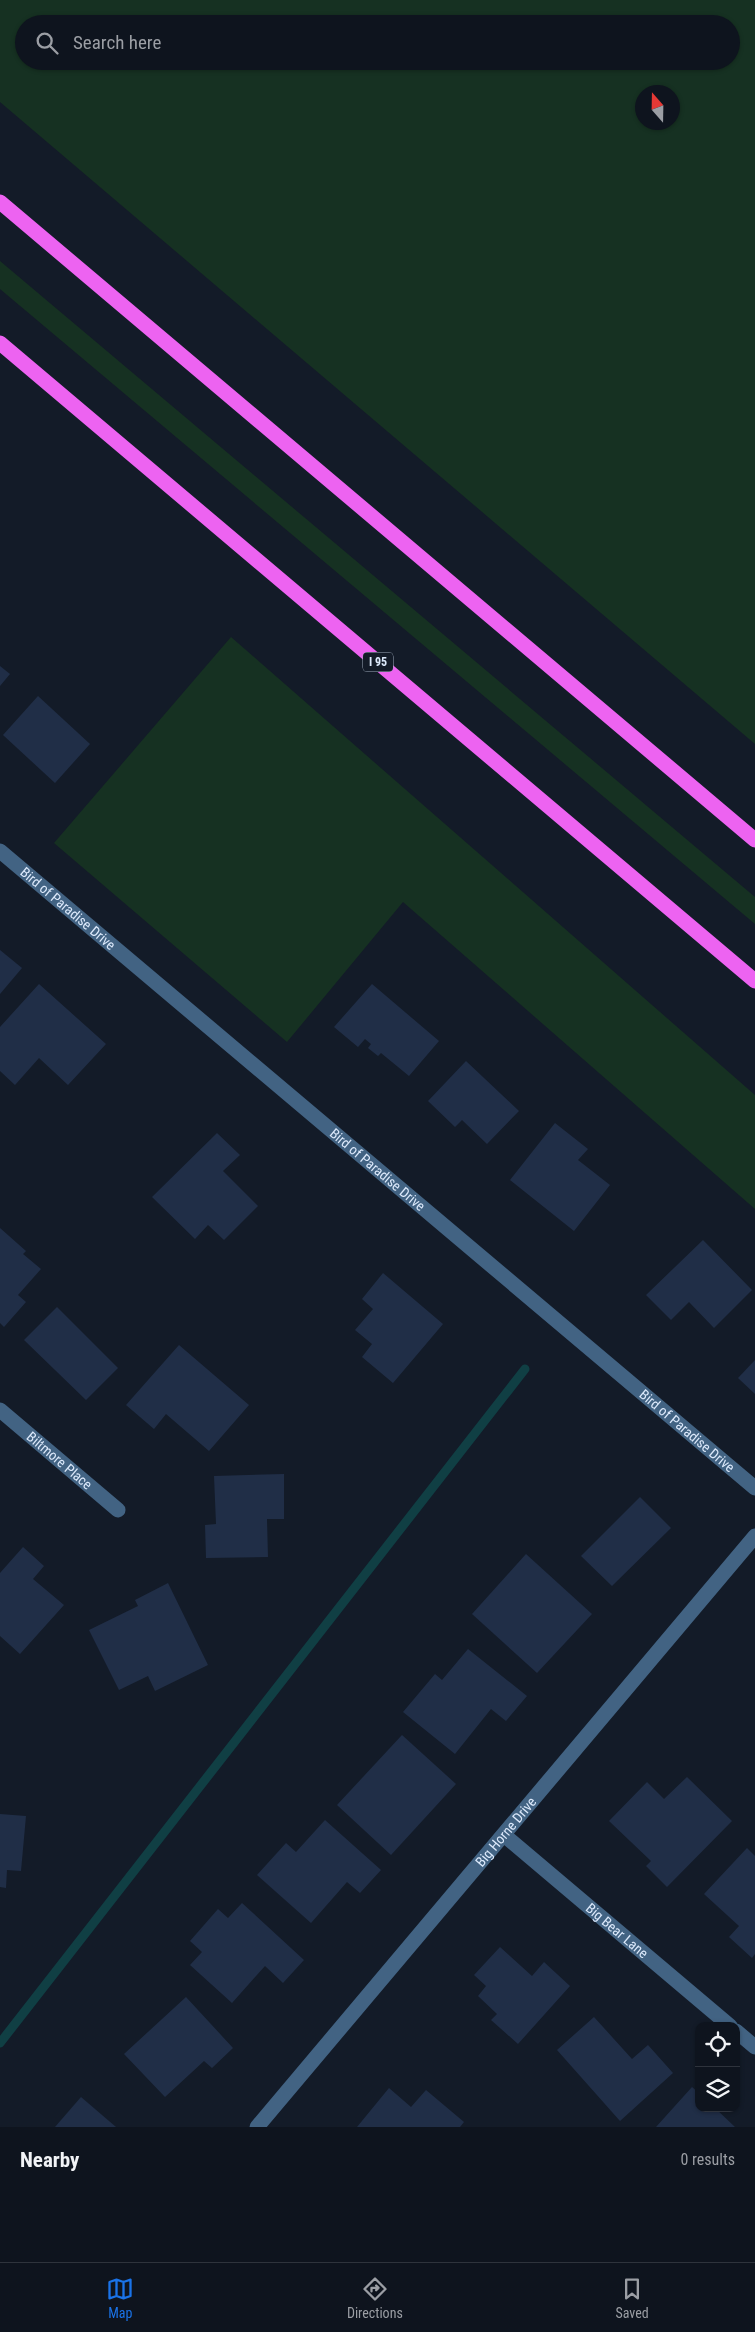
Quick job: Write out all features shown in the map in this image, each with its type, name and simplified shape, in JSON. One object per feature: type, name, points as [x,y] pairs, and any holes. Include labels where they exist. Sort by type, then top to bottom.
[{"type":"highway","points":[[0,202],[755,840]]},
{"type":"highway","name":"I 95","points":[[0,343],[755,981]]},
{"type":"street","name":"Bird of Paradise Drive","points":[[0,851],[755,1488]]},
{"type":"street","name":"Biltmore Place","points":[[0,1410],[118,1510]]},
{"type":"street","name":"Big Horne Drive","points":[[257,2127],[755,1536]]},
{"type":"street","name":"Big Bear Lane","points":[[504,1836],[725,2022]]},
{"type":"street","points":[[740,2034],[755,2047]]},
{"type":"green space","points":[[0,0],[755,0],[755,744],[0,102]]},
{"type":"green space","points":[[0,261],[755,897],[755,924],[0,289]]},
{"type":"green space","points":[[231,637],[755,1095],[755,1209],[403,902],[287,1042],[54,843]]},
{"type":"building","points":[[0,666],[10,674],[0,686]]},
{"type":"building","points":[[38,696],[90,744],[55,783],[3,735]]},
{"type":"building","points":[[0,950],[22,968],[0,994]]},
{"type":"building","points":[[39,984],[106,1044],[68,1085],[39,1058],[15,1085],[0,1071],[0,1027]]},
{"type":"building","points":[[372,984],[439,1041],[409,1076],[381,1053],[378,1056],[368,1048],[371,1044],[365,1039],[358,1047],[334,1027]]},
{"type":"building","points":[[466,1061],[519,1111],[487,1144],[462,1120],[455,1127],[428,1101]]},
{"type":"building","points":[[555,1123],[588,1149],[578,1160],[610,1185],[574,1231],[510,1180]]},
{"type":"building","points":[[217,1133],[240,1155],[223,1171],[258,1206],[224,1240],[208,1225],[195,1239],[152,1197]]},
{"type":"building","points":[[0,1228],[26,1251],[23,1254],[41,1269],[18,1295],[26,1302],[4,1327],[0,1323]]},
{"type":"building","points":[[703,1240],[752,1290],[714,1328],[689,1302],[671,1320],[646,1295]]},
{"type":"building","points":[[383,1273],[443,1324],[393,1383],[362,1357],[372,1344],[355,1330],[373,1309],[362,1299]]},
{"type":"building","points":[[57,1307],[118,1368],[86,1400],[24,1340]]},
{"type":"building","points":[[179,1345],[249,1405],[209,1451],[166,1414],[154,1429],[126,1405]]},
{"type":"building","points":[[755,1360],[755,1394],[738,1378]]},
{"type":"building","points":[[284,1474],[284,1519],[267,1519],[268,1557],[206,1558],[205,1525],[216,1524],[214,1476]]},
{"type":"building","points":[[640,1497],[671,1528],[612,1586],[581,1556]]},
{"type":"building","points":[[23,1547],[44,1566],[33,1579],[64,1605],[20,1654],[0,1636],[0,1573]]},
{"type":"building","points":[[526,1554],[592,1614],[537,1673],[472,1614]]},
{"type":"building","points":[[168,1583],[208,1665],[155,1691],[148,1676],[119,1690],[89,1630],[138,1606],[135,1600]]},
{"type":"building","points":[[468,1649],[527,1696],[506,1721],[491,1709],[455,1754],[403,1712],[435,1674],[442,1680]]},
{"type":"building","points":[[402,1735],[456,1784],[391,1855],[337,1805]]},
{"type":"building","points":[[687,1777],[732,1821],[667,1887],[646,1866],[651,1861],[609,1821],[647,1782],[664,1799]]},
{"type":"building","points":[[0,1814],[26,1816],[21,1871],[7,1870],[6,1888],[0,1887]]},
{"type":"building","points":[[325,1820],[381,1870],[360,1893],[347,1882],[311,1923],[257,1875],[286,1843],[296,1852]]},
{"type":"building","points":[[747,1848],[755,1856],[755,1954],[752,1958],[729,1937],[739,1926],[704,1894]]},
{"type":"building","points":[[242,1903],[304,1960],[283,1983],[265,1966],[232,2003],[190,1965],[202,1952],[190,1941],[218,1909],[228,1918]]},
{"type":"building","points":[[500,1947],[532,1976],[544,1962],[570,1986],[518,2044],[491,2020],[497,2014],[478,1996],[486,1986],[474,1975]]},
{"type":"building","points":[[186,1997],[233,2048],[212,2068],[204,2061],[165,2097],[124,2054]]},
{"type":"building","points":[[594,2017],[632,2059],[648,2045],[673,2073],[620,2121],[557,2050]]},
{"type":"building","points":[[692,2087],[695,2090],[695,2112],[719,2112],[735,2127],[656,2127]]},
{"type":"building","points":[[389,2088],[411,2107],[426,2090],[464,2122],[460,2127],[357,2127]]},
{"type":"building","points":[[81,2097],[116,2127],[55,2127]]},
{"type":"waterway","points":[[0,2043],[525,1369]]}]
